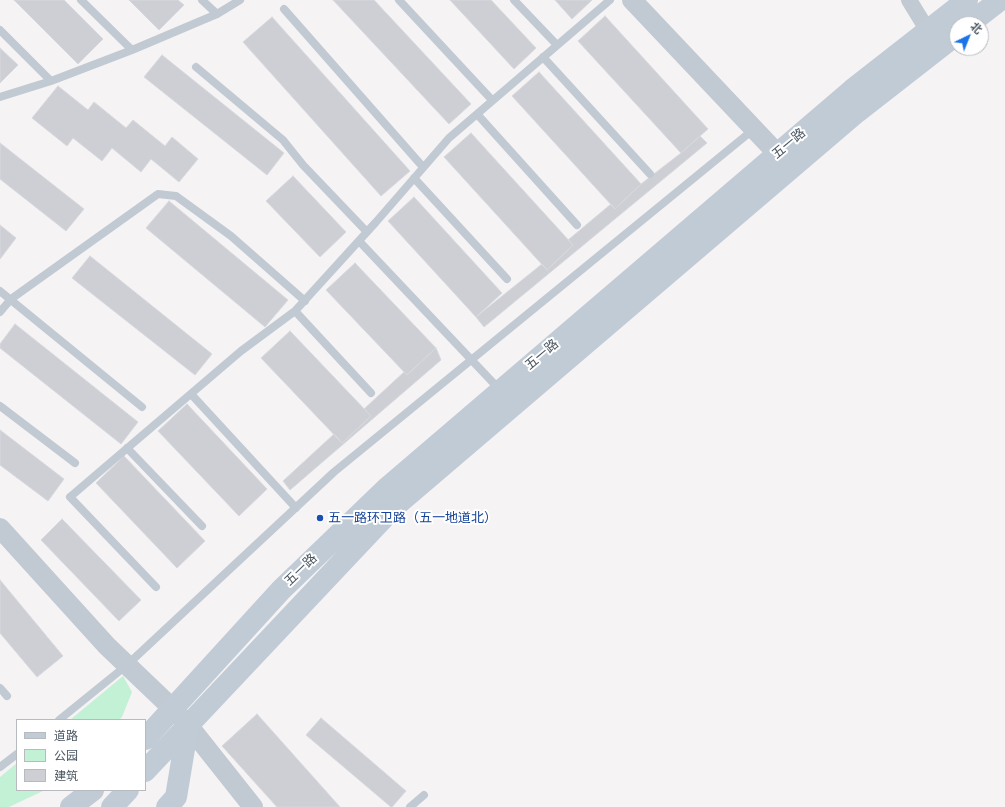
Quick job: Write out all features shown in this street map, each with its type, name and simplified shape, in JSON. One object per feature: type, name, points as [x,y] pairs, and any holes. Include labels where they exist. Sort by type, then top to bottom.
[{"type":"main road","name":"五一路","points":[[146,770],[393,508],[507,398],[784,161],[852,90],[968,0]]},
{"type":"main road","points":[[979,16],[1000,0]]},
{"type":"main road","name":"五一路","points":[[784,161],[857,112],[949,40]]},
{"type":"main road","name":"五一路","points":[[146,738],[292,579],[388,486],[507,398]]},
{"type":"main road","points":[[167,807],[176,797],[188,725]]},
{"type":"main road","points":[[71,807],[92,791]]},
{"type":"main road","points":[[82,807],[97,791]]},
{"type":"main road","points":[[112,807],[127,791]]},
{"type":"street","points":[[632,0],[784,161]]},
{"type":"street","points":[[909,0],[928,31]]},
{"type":"street","points":[[0,528],[107,646],[188,725],[253,807]]},
{"type":"lane","points":[[81,0],[132,50]]},
{"type":"lane","points":[[202,0],[217,14]]},
{"type":"lane","points":[[0,97],[51,81],[132,50],[217,14],[240,0]]},
{"type":"lane","points":[[399,0],[492,100]]},
{"type":"lane","points":[[514,0],[557,45]]},
{"type":"lane","points":[[156,587],[70,498],[241,351],[295,311],[367,232],[448,138],[610,0]]},
{"type":"lane","points":[[284,9],[423,167]]},
{"type":"lane","points":[[0,30],[51,81]]},
{"type":"lane","points":[[543,57],[650,174]]},
{"type":"lane","points":[[196,67],[283,140],[303,164],[367,232]]},
{"type":"lane","points":[[477,114],[577,224]]},
{"type":"lane","points":[[60,719],[127,665],[334,472],[754,129]]},
{"type":"lane","points":[[414,178],[507,279]]},
{"type":"lane","points":[[0,312],[11,299],[158,194],[176,196],[231,236],[305,300]]},
{"type":"lane","points":[[359,241],[507,398]]},
{"type":"lane","points":[[0,291],[142,407]]},
{"type":"lane","points":[[295,311],[371,393]]},
{"type":"lane","points":[[191,394],[296,508]]},
{"type":"lane","points":[[0,406],[75,463]]},
{"type":"lane","points":[[127,448],[202,526]]},
{"type":"lane","points":[[0,688],[7,696]]},
{"type":"lane","points":[[0,767],[16,755]]},
{"type":"lane","points":[[410,807],[424,795]]},
{"type":"green space","points":[[123,676],[132,692],[120,719],[71,719]]},
{"type":"green space","points":[[16,764],[16,791],[43,791],[9,807],[0,807],[0,777]]},
{"type":"building","points":[[14,0],[64,0],[103,39],[78,64]]},
{"type":"building","points":[[129,0],[178,0],[184,5],[159,30]]},
{"type":"building","points":[[333,0],[374,0],[471,104],[449,124]]},
{"type":"building","points":[[450,0],[491,0],[536,48],[514,69]]},
{"type":"building","points":[[555,0],[592,0],[572,19]]},
{"type":"building","points":[[605,16],[708,129],[681,153],[578,41]]},
{"type":"building","points":[[272,17],[410,171],[381,196],[243,42]]},
{"type":"building","points":[[0,48],[18,65],[0,83]]},
{"type":"building","points":[[162,55],[284,153],[267,175],[144,77]]},
{"type":"building","points":[[539,72],[641,184],[615,209],[512,96]]},
{"type":"building","points":[[58,86],[88,110],[94,102],[126,128],[133,120],[165,146],[172,137],[198,159],[179,182],[151,159],[141,172],[112,148],[102,161],[73,138],[67,146],[32,118]]},
{"type":"building","points":[[471,133],[573,245],[547,270],[444,157]]},
{"type":"building","points":[[700,136],[707,143],[484,327],[476,317],[542,264],[547,270],[573,245],[568,240],[611,204],[615,209],[641,184]]},
{"type":"building","points":[[0,143],[84,209],[66,231],[0,179]]},
{"type":"building","points":[[293,176],[346,232],[320,257],[266,201]]},
{"type":"building","points":[[414,197],[502,293],[476,317],[388,221]]},
{"type":"building","points":[[169,201],[288,300],[265,327],[146,228]]},
{"type":"building","points":[[0,225],[16,238],[0,259]]},
{"type":"building","points":[[90,256],[212,354],[195,375],[72,278]]},
{"type":"building","points":[[355,263],[436,348],[407,375],[326,290]]},
{"type":"building","points":[[15,324],[138,422],[121,444],[0,348],[0,344]]},
{"type":"building","points":[[290,331],[371,416],[342,443],[261,358]]},
{"type":"building","points":[[436,348],[441,360],[290,490],[283,481],[334,434],[342,443],[371,416],[364,409],[404,372],[407,375]]},
{"type":"building","points":[[187,404],[267,489],[239,516],[158,431]]},
{"type":"building","points":[[0,430],[64,479],[48,501],[0,465]]},
{"type":"building","points":[[124,456],[205,541],[177,568],[96,483]]},
{"type":"building","points":[[62,519],[141,600],[119,621],[41,540]]},
{"type":"building","points":[[0,580],[63,656],[37,677],[0,633]]},
{"type":"building","points":[[257,714],[340,807],[277,807],[222,746]]},
{"type":"building","points":[[321,718],[406,791],[392,807],[306,735]]},
{"type":"place","name":"五一路环卫路（五一地道北）","points":[[320,518]]}]
